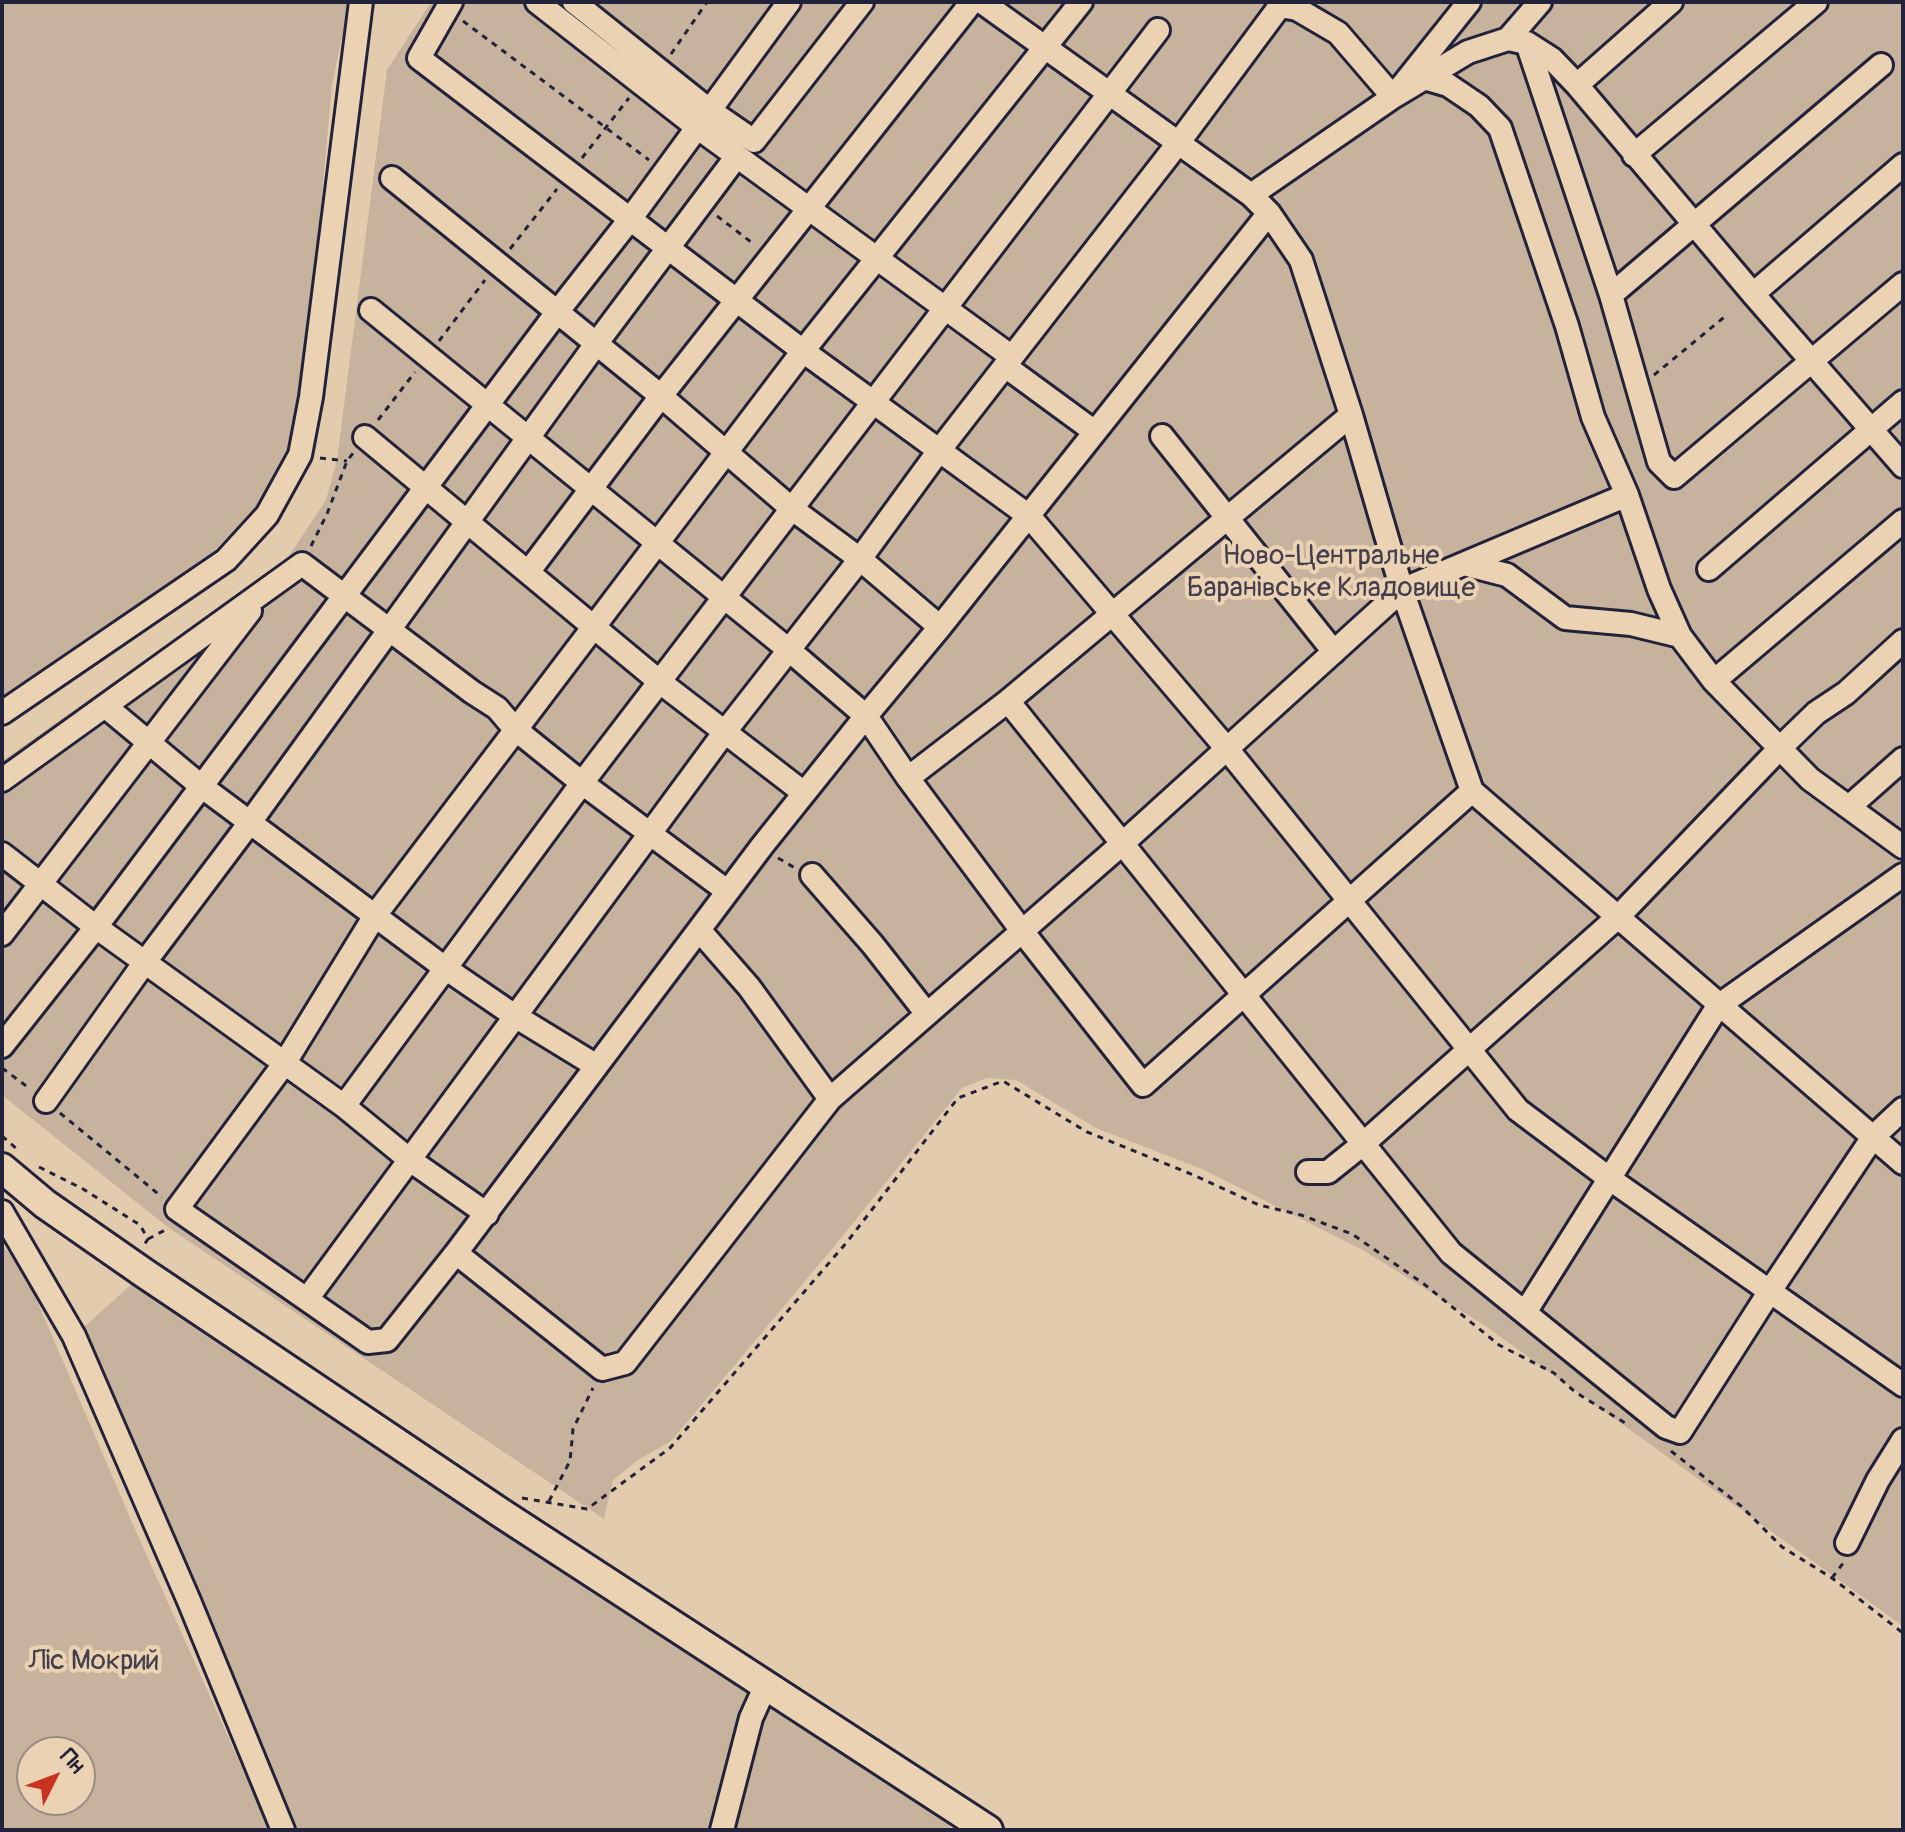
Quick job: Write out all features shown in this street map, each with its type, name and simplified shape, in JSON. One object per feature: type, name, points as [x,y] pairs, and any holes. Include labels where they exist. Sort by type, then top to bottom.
[{"type":"main road","points":[[14,1162],[45,1204],[129,1263],[501,1513],[988,1830]]},
{"type":"street","points":[[2,713],[226,560],[267,515],[300,455],[311,397],[361,2]]},
{"type":"street","points":[[537,2],[651,76]]},
{"type":"street","points":[[574,2],[651,76],[703,118],[737,156],[945,306],[1095,432]]},
{"type":"street","points":[[2,1046],[96,927],[631,218],[789,2]]},
{"type":"street","points":[[703,118],[754,141],[862,2]]},
{"type":"street","points":[[529,571],[661,396],[972,2]]},
{"type":"street","points":[[982,2],[1251,195],[1269,213],[1301,260],[1351,415],[1402,590],[1472,791],[1903,1163]]},
{"type":"street","points":[[1081,2],[803,351],[376,914],[284,1064],[177,1209],[368,1342],[387,1340],[487,1214],[595,1065],[762,846],[1269,213]]},
{"type":"street","points":[[1393,97],[1469,2]]},
{"type":"street","points":[[1540,2],[1518,41],[1611,295],[1659,462],[1674,477],[1903,284]]},
{"type":"street","points":[[1577,85],[1671,2]]},
{"type":"street","points":[[1634,155],[1816,2]]},
{"type":"street","points":[[307,1299],[724,733],[1179,142],[1280,4],[1297,9],[1338,33],[1393,97]]},
{"type":"street","points":[[448,6],[419,58],[803,351],[1029,516],[1228,750],[1518,1110],[1610,1179],[1903,1385]]},
{"type":"street","points":[[344,1106],[582,783],[871,401],[1158,30]]},
{"type":"street","points":[[1251,195],[1393,97],[1468,52],[1518,41],[1552,59],[1577,85],[1903,466]]},
{"type":"street","points":[[1611,295],[1881,65]]},
{"type":"street","points":[[1424,78],[1448,85],[1479,106],[1500,128],[1567,326],[1593,417],[1627,495],[1659,589],[1680,636],[1714,681],[1810,779],[1903,847]]},
{"type":"street","points":[[46,1101],[596,344],[737,156]]},
{"type":"street","points":[[1753,294],[1903,165]]},
{"type":"street","points":[[392,178],[940,627]]},
{"type":"street","points":[[371,310],[658,542],[866,716],[908,778],[1022,931],[1143,1085],[1472,791]]},
{"type":"street","points":[[1709,569],[1903,402]]},
{"type":"street","points":[[908,778],[1008,701],[1351,415]]},
{"type":"street","points":[[1162,436],[1334,652]]},
{"type":"street","points":[[365,437],[660,682],[804,793]]},
{"type":"street","points":[[456,1253],[602,1369],[625,1363],[830,1099],[1228,750],[1402,590],[1627,495]]},
{"type":"street","points":[[1714,681],[1903,521]]},
{"type":"street","points":[[2,780],[302,564],[497,708],[515,729],[582,783],[727,891]]},
{"type":"street","points":[[1464,564],[1507,575],[1565,618],[1631,624],[1680,636]]},
{"type":"street","points":[[2,934],[146,742],[265,591]]},
{"type":"street","points":[[1308,1172],[1328,1172],[1363,1144],[1619,916],[1816,713],[1846,693],[1903,641]]},
{"type":"street","points":[[1008,701],[1451,1253],[1666,1427],[1680,1432],[1873,1137],[1903,1109]]},
{"type":"street","points":[[105,706],[201,786],[445,968],[595,1065]]},
{"type":"street","points":[[1850,806],[1903,759]]},
{"type":"street","points":[[2,854],[96,927],[344,1106],[410,1160],[487,1214]]},
{"type":"street","points":[[812,875],[927,1014]]},
{"type":"street","points":[[1526,1311],[1718,1006],[1903,875]]},
{"type":"street","points":[[700,931],[749,987],[830,1099]]},
{"type":"street","points":[[2,1212],[74,1336],[189,1601],[283,1830]]},
{"type":"street","points":[[1847,1543],[1878,1480],[1903,1440]]},
{"type":"street","points":[[722,1830],[751,1718],[766,1685]]},
{"type":"path","points":[[302,564],[327,514],[347,461],[497,264],[606,127],[651,76],[707,2]]},
{"type":"path","points":[[448,6],[665,171]]},
{"type":"path","points":[[701,204],[771,257]]},
{"type":"path","points":[[1637,390],[1728,314]]},
{"type":"path","points":[[300,455],[347,461]]},
{"type":"path","points":[[762,846],[789,866],[812,875]]},
{"type":"path","points":[[2,1068],[177,1209]]},
{"type":"path","points":[[501,1513],[518,1497],[587,1509],[670,1448],[847,1242],[958,1098],[1003,1081],[1087,1132],[1259,1205],[1301,1215],[1352,1234],[1424,1284],[1499,1345],[1554,1373],[1575,1392],[1641,1432]]},
{"type":"path","points":[[2,1136],[14,1162]]},
{"type":"path","points":[[37,1166],[83,1189],[140,1225],[148,1239],[129,1263]]},
{"type":"path","points":[[549,1501],[570,1461],[573,1429],[602,1369]]},
{"type":"path","points":[[1667,1448],[1741,1506],[1782,1547],[1832,1578],[1903,1633]]},
{"type":"green space","points":[[2,2],[349,2],[332,85],[300,388],[284,463],[260,502],[214,551],[2,699]]},
{"type":"green space","name":"Ново-Центральне Баранівське Кладовище","points":[[431,2],[1903,2],[1903,1626],[1484,1325],[1361,1249],[1202,1169],[1096,1128],[1016,1080],[987,1078],[962,1088],[671,1441],[638,1460],[613,1480],[604,1519],[169,1228],[2,1095],[2,761],[285,562],[326,500],[337,460],[387,70]]},
{"type":"green space","name":"Ліс Мокрий","points":[[2,1245],[23,1268],[134,1527],[270,1830],[2,1830]]},
{"type":"green space","points":[[144,1273],[949,1804],[950,1830],[283,1830],[74,1336]]}]
